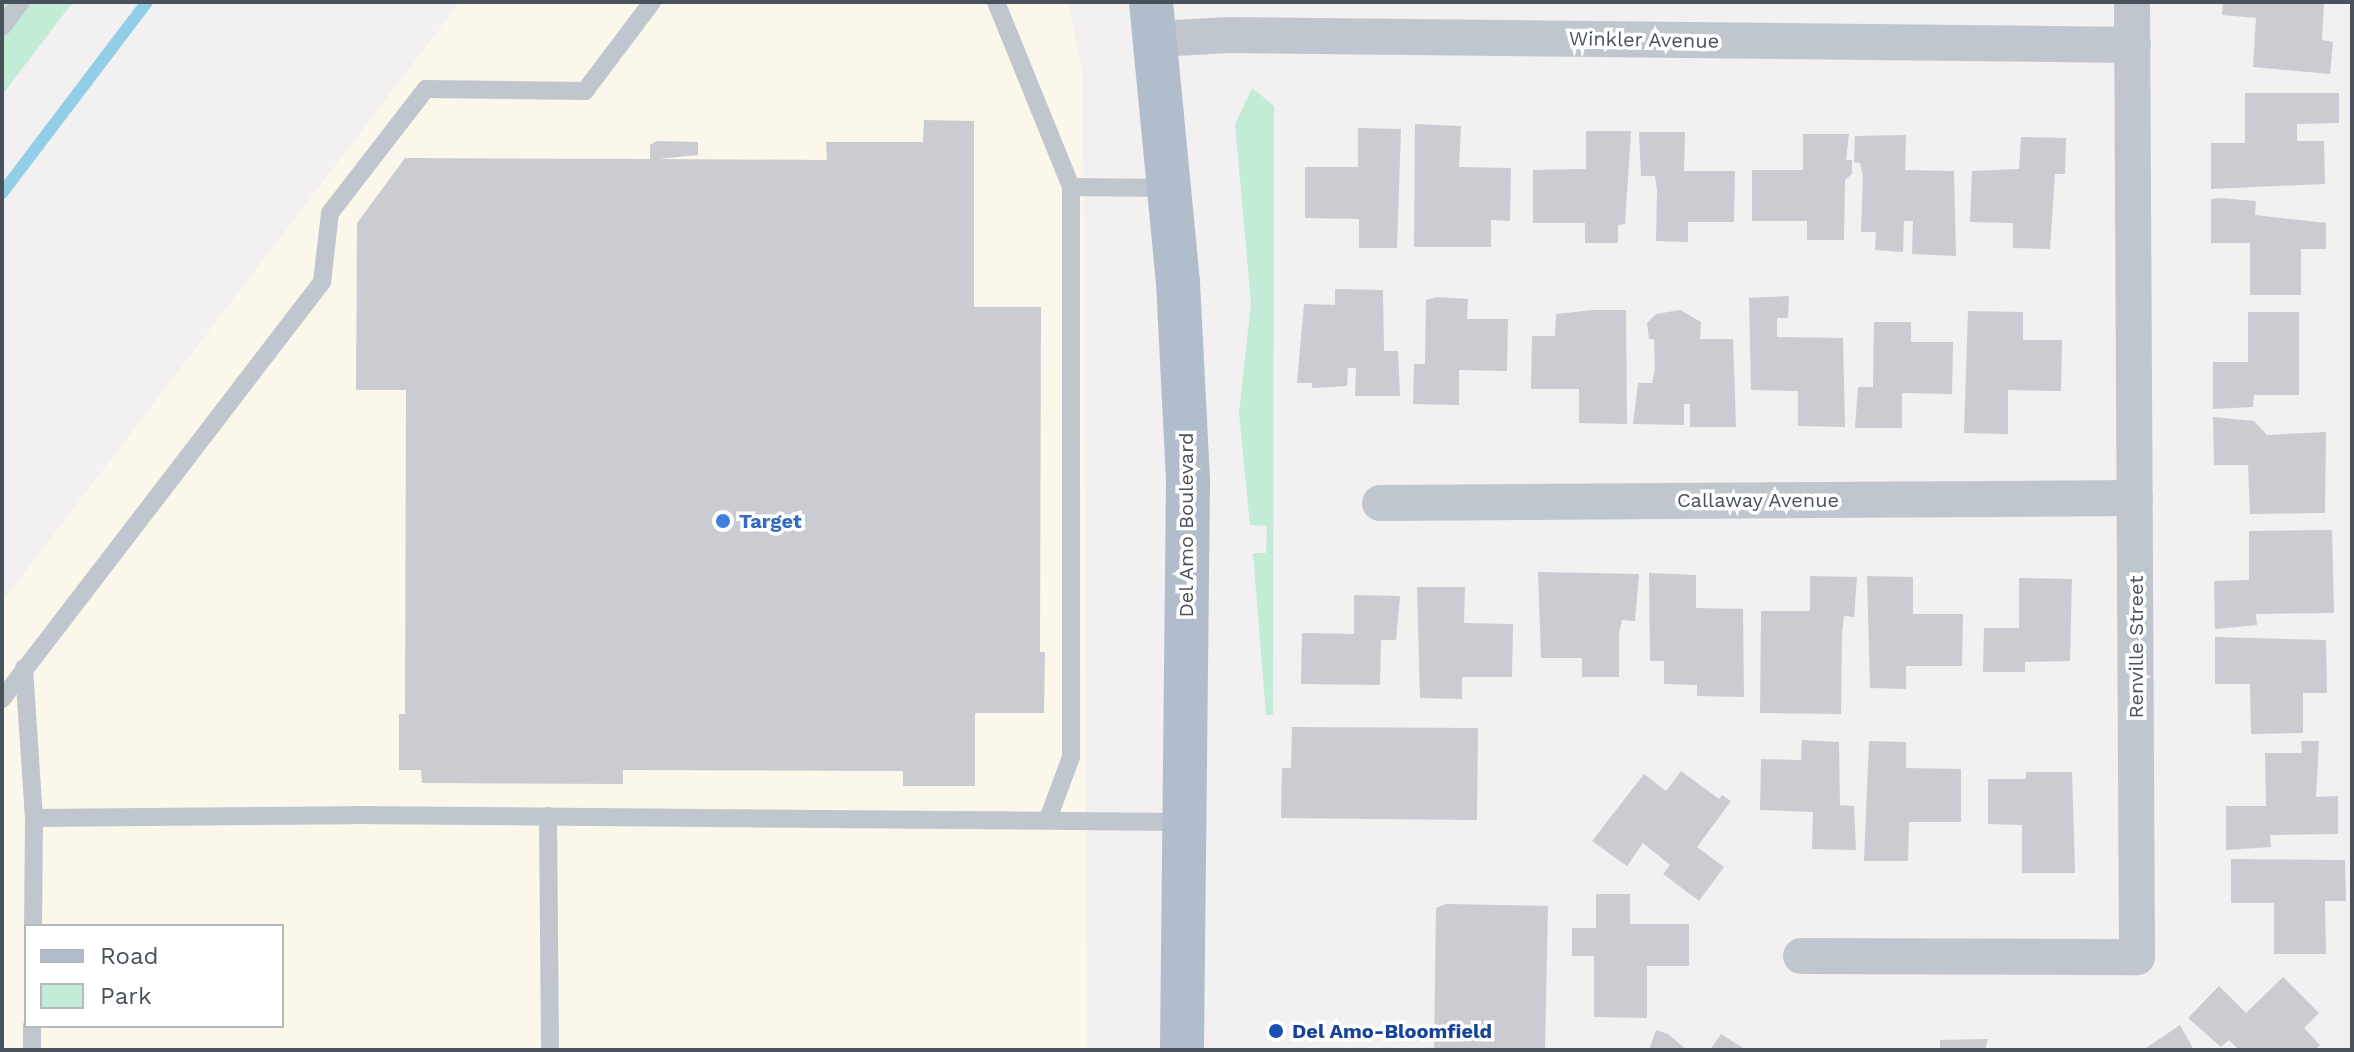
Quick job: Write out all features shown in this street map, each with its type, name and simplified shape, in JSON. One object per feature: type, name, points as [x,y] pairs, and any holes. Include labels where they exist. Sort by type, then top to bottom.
[{"type":"main road","name":"Del Amo Boulevard","points":[[1154,21],[1170,188],[1188,482],[1182,1050]]},
{"type":"street","name":"Renville Street","points":[[1801,956],[2137,957],[2132,2]]},
{"type":"street","name":"Winkler Avenue","points":[[1154,21],[1230,35],[2133,45]]},
{"type":"street","name":"Callaway Avenue","points":[[1380,503],[2135,498]]},
{"type":"lane","points":[[2,27],[21,2]]},
{"type":"lane","points":[[2,699],[322,282],[330,213],[426,89],[585,91],[652,2]]},
{"type":"lane","points":[[996,2],[1071,187],[1071,757],[1048,819]]},
{"type":"lane","points":[[1071,187],[1170,188]]},
{"type":"lane","points":[[24,668],[34,818],[33,924]]},
{"type":"lane","points":[[34,818],[548,816],[1183,822]]},
{"type":"lane","points":[[548,816],[550,1050]]},
{"type":"lane","points":[[32,1028],[32,1050]]},
{"type":"shaded area","points":[[460,2],[1068,2],[1083,76],[1087,1050],[2,1050],[2,602]]},
{"type":"green space","points":[[2,2],[73,2],[2,95]]},
{"type":"green space","points":[[1252,88],[1274,106],[1273,715],[1266,715],[1253,553],[1266,553],[1267,526],[1250,525],[1239,413],[1251,303],[1235,124]]},
{"type":"building","points":[[2223,2],[2324,2],[2322,40],[2333,42],[2330,74],[2253,67],[2256,18],[2222,15]]},
{"type":"building","points":[[2245,93],[2339,93],[2339,123],[2297,124],[2297,141],[2324,141],[2325,184],[2211,189],[2211,143],[2245,143]]},
{"type":"building","name":"Target","points":[[924,120],[974,121],[974,307],[1041,307],[1040,652],[1045,652],[1044,713],[975,713],[975,786],[903,786],[903,771],[623,770],[623,784],[422,783],[421,770],[399,770],[399,714],[405,714],[406,390],[356,390],[357,223],[405,158],[650,159],[650,145],[657,141],[698,142],[698,155],[658,159],[827,160],[826,142],[923,142]]},
{"type":"building","points":[[1415,124],[1461,126],[1459,167],[1511,168],[1510,221],[1491,220],[1491,247],[1414,247]]},
{"type":"building","points":[[1358,128],[1401,129],[1397,248],[1359,248],[1359,219],[1305,218],[1305,167],[1358,167]]},
{"type":"building","points":[[1586,131],[1631,131],[1625,224],[1618,225],[1618,243],[1585,243],[1585,223],[1533,223],[1533,170],[1586,169]]},
{"type":"building","points":[[1639,132],[1685,132],[1684,171],[1735,171],[1734,222],[1688,222],[1688,242],[1656,241],[1655,176],[1641,176]]},
{"type":"building","points":[[1803,134],[1849,134],[1846,160],[1852,160],[1852,174],[1845,180],[1844,240],[1807,240],[1807,221],[1752,221],[1752,170],[1803,170]]},
{"type":"building","points":[[1906,135],[1905,170],[1954,171],[1956,256],[1912,254],[1913,221],[1904,221],[1903,252],[1875,250],[1876,232],[1861,232],[1863,176],[1860,163],[1854,162],[1855,136]]},
{"type":"building","points":[[2021,137],[2066,138],[2065,174],[2055,174],[2050,249],[2013,248],[2013,223],[1970,222],[1972,171],[2019,169]]},
{"type":"building","points":[[2211,199],[2256,201],[2255,215],[2326,223],[2326,249],[2301,249],[2301,295],[2250,295],[2250,243],[2211,243]]},
{"type":"building","points":[[1335,289],[1383,290],[1384,351],[1398,351],[1400,396],[1355,396],[1356,368],[1348,368],[1347,386],[1312,388],[1312,383],[1297,383],[1304,304],[1335,305]]},
{"type":"building","points":[[1789,296],[1788,318],[1777,318],[1777,337],[1843,338],[1845,427],[1798,426],[1798,391],[1751,390],[1749,298]]},
{"type":"building","points":[[1437,297],[1468,299],[1467,319],[1508,319],[1507,371],[1459,370],[1459,405],[1413,404],[1414,364],[1425,364],[1426,300]]},
{"type":"building","points":[[1626,310],[1627,424],[1579,423],[1579,389],[1531,389],[1532,336],[1555,336],[1556,314]]},
{"type":"building","points":[[1680,310],[1701,322],[1700,339],[1733,339],[1736,427],[1690,427],[1690,404],[1684,404],[1684,425],[1633,424],[1638,383],[1652,383],[1655,369],[1654,339],[1649,339],[1647,323],[1656,314]]},
{"type":"building","points":[[1968,311],[2023,312],[2023,340],[2062,340],[2061,391],[2008,390],[2008,434],[1964,433]]},
{"type":"building","points":[[2248,312],[2299,312],[2299,395],[2254,395],[2253,407],[2213,409],[2213,362],[2248,362]]},
{"type":"building","points":[[1874,322],[1911,322],[1911,342],[1953,342],[1952,394],[1902,393],[1902,428],[1855,428],[1858,387],[1873,387]]},
{"type":"building","points":[[2213,417],[2254,421],[2267,435],[2326,432],[2325,513],[2250,514],[2248,465],[2214,465]]},
{"type":"building","points":[[2332,530],[2334,613],[2256,614],[2257,625],[2215,629],[2214,581],[2249,580],[2249,531]]},
{"type":"building","points":[[1538,572],[1639,574],[1635,621],[1622,620],[1619,633],[1619,677],[1582,677],[1582,658],[1541,658]]},
{"type":"building","points":[[1649,573],[1696,575],[1696,608],[1743,609],[1744,697],[1697,696],[1697,685],[1664,684],[1664,661],[1650,661]]},
{"type":"building","points":[[1810,576],[1857,577],[1854,617],[1844,616],[1841,714],[1760,713],[1761,611],[1810,611]]},
{"type":"building","points":[[1867,576],[1913,577],[1913,614],[1963,614],[1962,666],[1906,666],[1906,689],[1870,688]]},
{"type":"building","points":[[2019,578],[2072,579],[2070,661],[2025,662],[2025,672],[1983,672],[1984,628],[2019,628]]},
{"type":"building","points":[[1417,587],[1465,587],[1464,623],[1513,624],[1512,677],[1462,677],[1462,699],[1420,698]]},
{"type":"building","points":[[1354,595],[1400,596],[1396,640],[1381,640],[1380,685],[1301,684],[1302,633],[1354,634]]},
{"type":"building","points":[[2215,637],[2326,640],[2327,693],[2303,693],[2303,733],[2251,734],[2250,684],[2215,684]]},
{"type":"building","points":[[1292,727],[1478,728],[1477,820],[1281,818],[1282,768],[1291,768]]},
{"type":"building","points":[[1802,740],[1839,742],[1840,805],[1854,806],[1856,850],[1812,849],[1813,812],[1760,810],[1761,759],[1801,760]]},
{"type":"building","points":[[1869,741],[1906,742],[1906,768],[1961,769],[1961,822],[1909,822],[1908,861],[1864,861]]},
{"type":"building","points":[[2301,741],[2319,741],[2316,797],[2338,796],[2338,834],[2270,835],[2271,847],[2226,850],[2226,806],[2266,806],[2265,753],[2302,753]]},
{"type":"building","points":[[1681,771],[1719,799],[1722,795],[1731,801],[1697,847],[1724,867],[1699,901],[1663,874],[1670,865],[1643,843],[1627,866],[1592,841],[1644,774],[1666,791]]},
{"type":"building","points":[[2026,772],[2072,772],[2075,873],[2022,873],[2022,825],[1988,824],[1988,779],[2026,779]]},
{"type":"building","points":[[2231,859],[2345,860],[2346,901],[2325,901],[2326,954],[2274,954],[2274,903],[2231,903]]},
{"type":"building","points":[[1596,894],[1630,894],[1630,924],[1689,924],[1689,966],[1647,966],[1647,1018],[1594,1017],[1594,956],[1572,956],[1572,928],[1596,928]]},
{"type":"building","points":[[1446,904],[1548,906],[1545,1050],[1434,1050],[1436,908]]},
{"type":"building","points":[[2283,977],[2319,1013],[2304,1028],[2320,1045],[2314,1050],[2239,1050],[2229,1040],[2221,1047],[2188,1018],[2219,986],[2246,1013]]},
{"type":"building","points":[[2180,1025],[2194,1050],[2143,1050]]},
{"type":"building","points":[[1656,1030],[1668,1034],[1687,1050],[1649,1050]]},
{"type":"building","points":[[1721,1034],[1746,1050],[1710,1050]]},
{"type":"building","points":[[1988,1039],[1985,1050],[1940,1050],[1940,1040]]},
{"type":"waterway","points":[[2,193],[147,2]]},
{"type":"place","name":"Target","points":[[723,521]]},
{"type":"place","name":"Del Amo-Bloomfield","points":[[1276,1031]]}]
